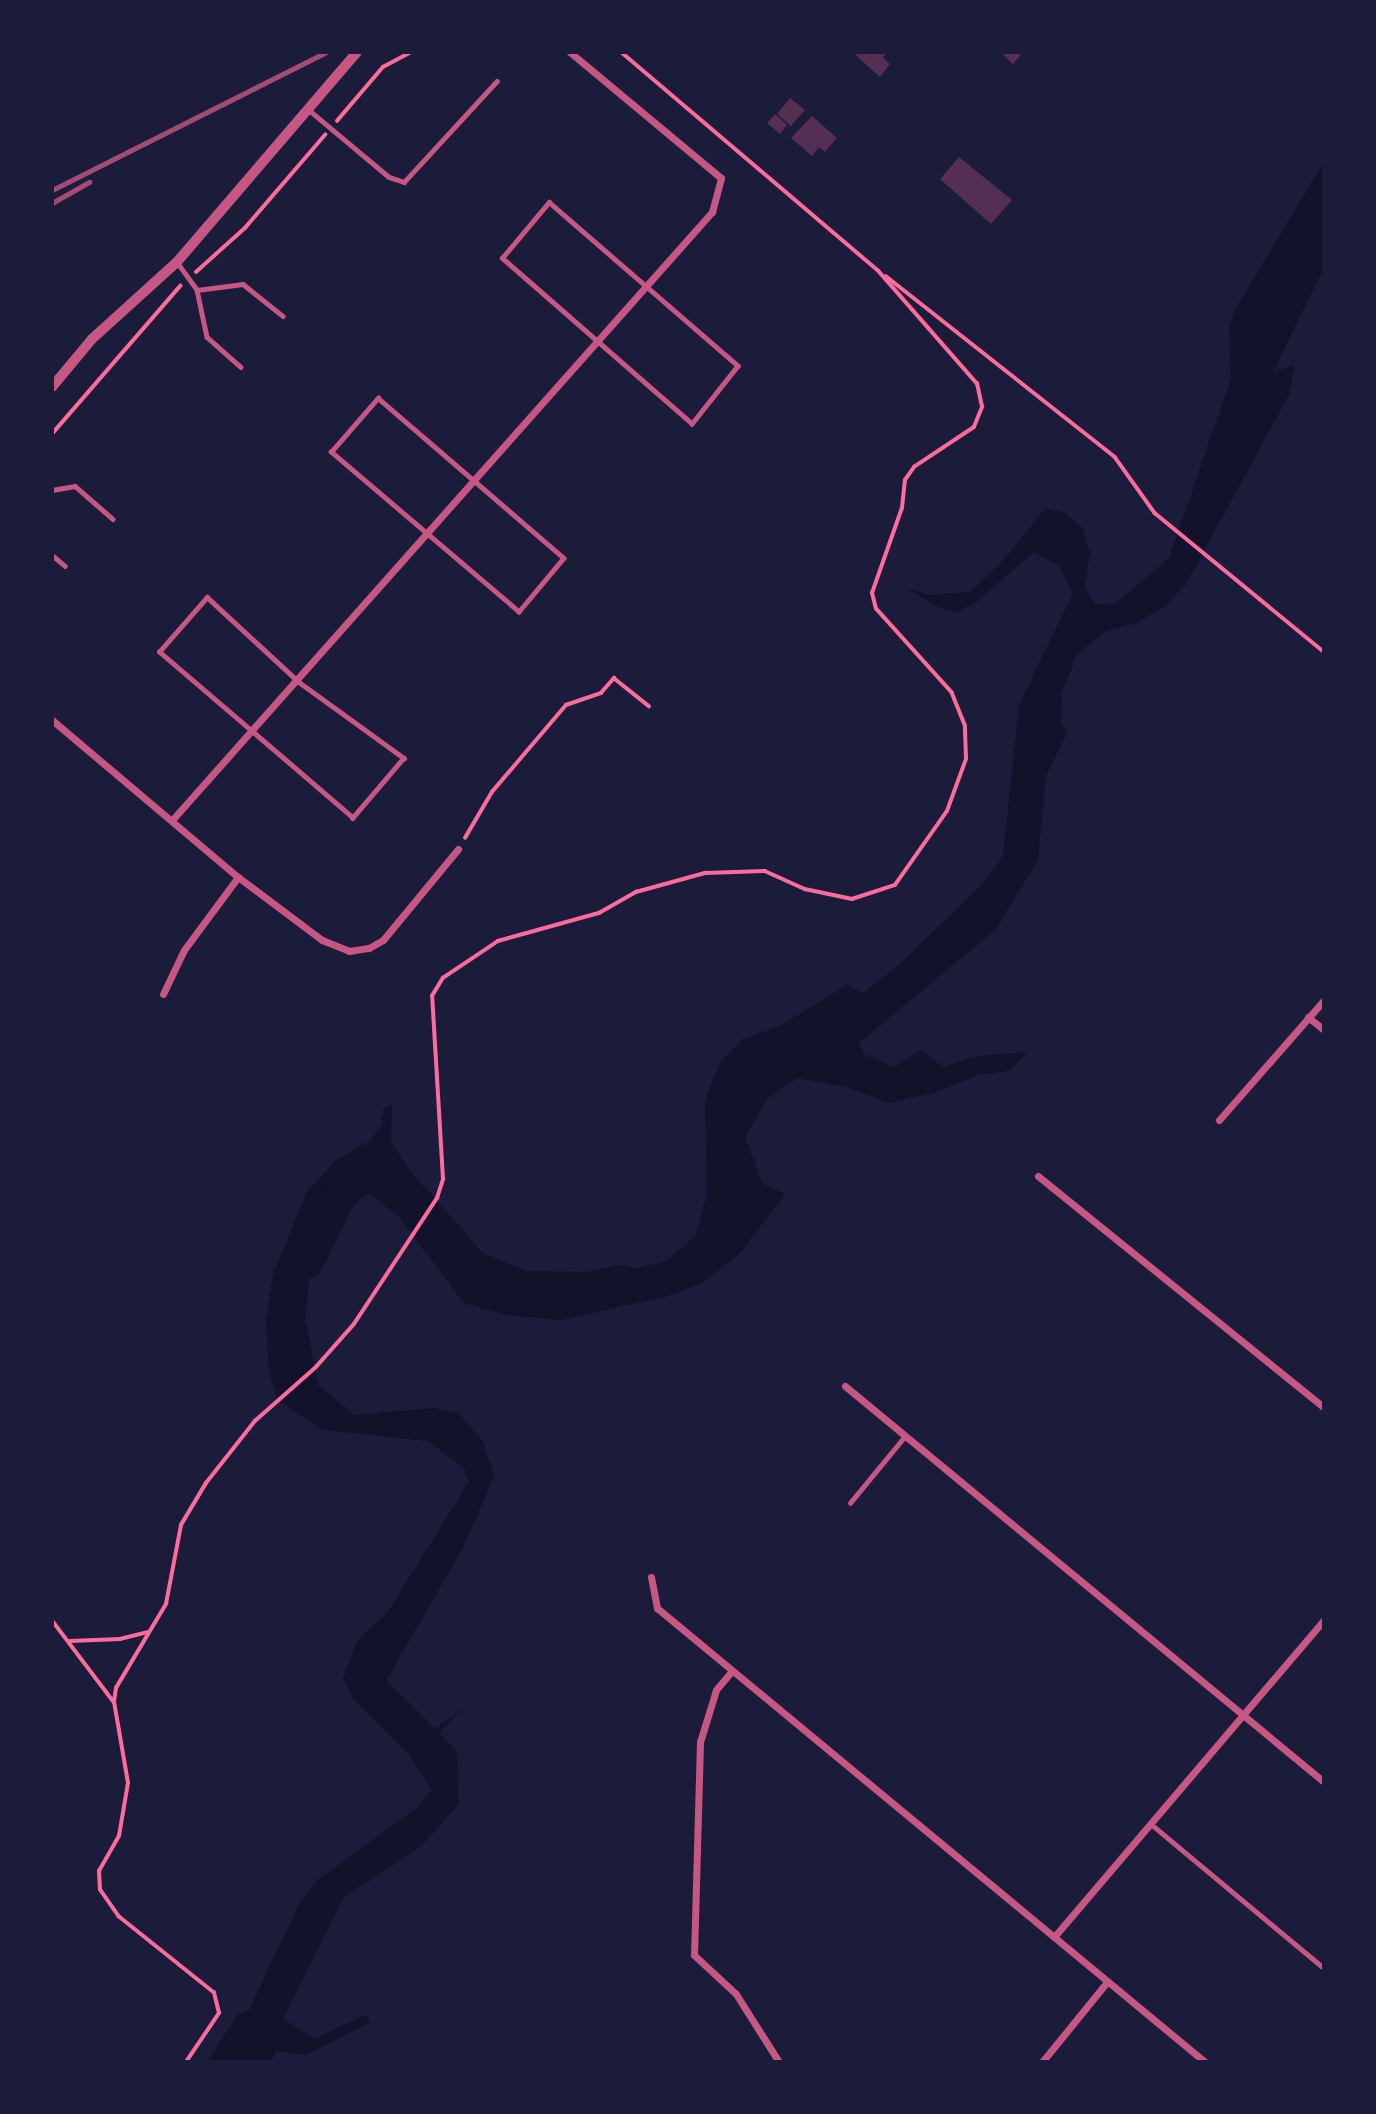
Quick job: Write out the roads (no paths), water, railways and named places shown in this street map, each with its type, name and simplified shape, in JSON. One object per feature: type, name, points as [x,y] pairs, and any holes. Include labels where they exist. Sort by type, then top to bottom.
[{"type":"street","points":[[52,387],[92,339],[177,262],[357,52]]},
{"type":"street","points":[[173,819],[299,682],[643,285],[712,212],[720,178],[570,52]]},
{"type":"street","points":[[52,720],[173,819],[238,877],[322,940],[349,951],[369,948],[383,940],[458,849]]},
{"type":"street","points":[[163,994],[184,950],[238,877]]},
{"type":"street","points":[[1219,1120],[1324,1000]]},
{"type":"street","points":[[1308,1017],[1324,1030]]},
{"type":"street","points":[[1038,1176],[1324,1408]]},
{"type":"street","points":[[845,1386],[1324,1782]]},
{"type":"street","points":[[651,1577],[657,1608],[1205,2062]]},
{"type":"street","points":[[1054,1937],[1324,1620]]},
{"type":"street","points":[[731,1672],[716,1690],[700,1742],[694,1955],[736,1994],[779,2062]]},
{"type":"street","points":[[1042,2062],[1108,1982]]},
{"type":"lane","points":[[308,110],[389,177],[404,182],[497,81]]},
{"type":"lane","points":[[549,202],[643,285],[738,366],[692,424],[502,258],[549,202]]},
{"type":"lane","points":[[177,262],[197,290],[207,337],[241,367]]},
{"type":"lane","points":[[197,290],[243,284],[283,316]]},
{"type":"lane","points":[[378,398],[471,482],[564,558],[519,612],[331,452],[378,398]]},
{"type":"lane","points":[[52,490],[75,486],[113,519]]},
{"type":"lane","points":[[52,555],[65,566]]},
{"type":"lane","points":[[207,597],[299,682],[404,758],[354,818],[253,733],[159,652],[207,597]]},
{"type":"lane","points":[[850,1503],[906,1435]]},
{"type":"lane","points":[[1150,1824],[1324,1968]]},
{"type":"waterway","points":[[306,1261],[340,1192],[373,1167]]},
{"type":"railway","points":[[52,190],[326,52]]},
{"type":"railway","points":[[52,203],[89,182]]}]
